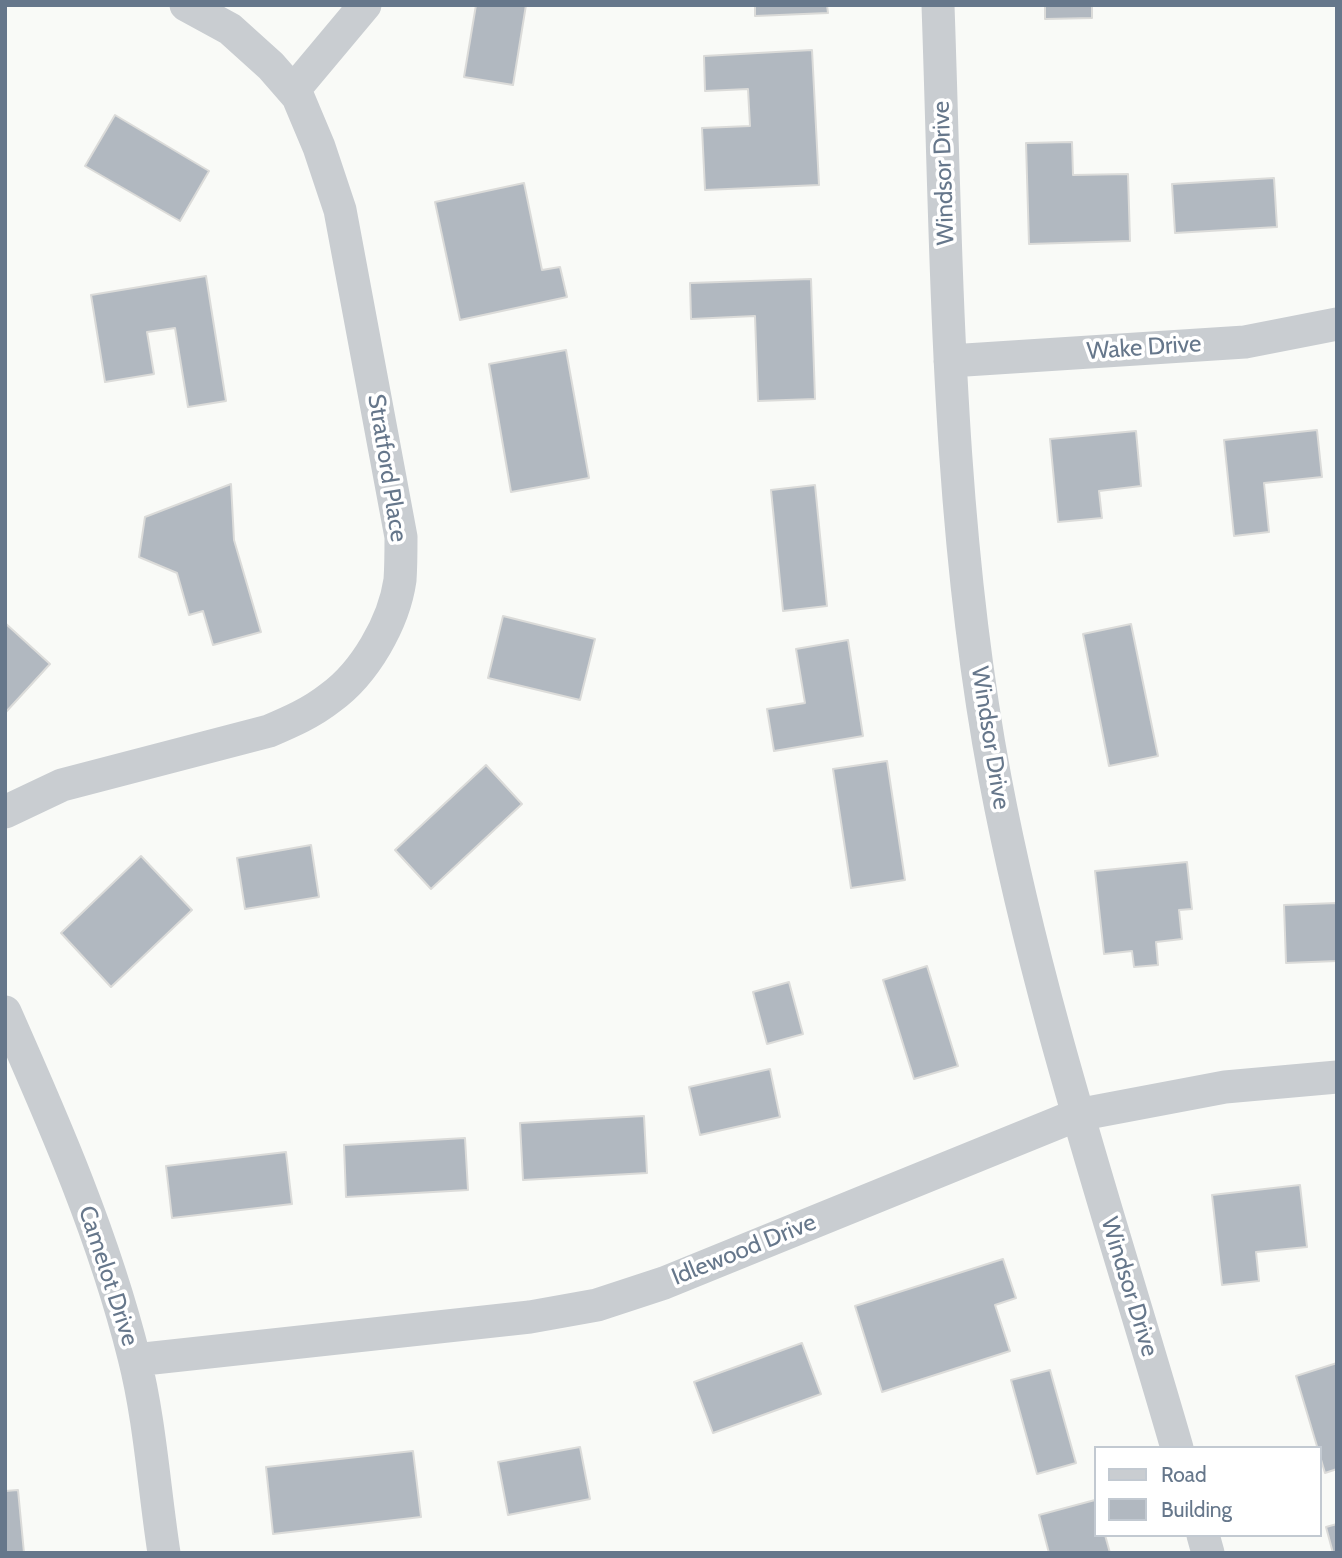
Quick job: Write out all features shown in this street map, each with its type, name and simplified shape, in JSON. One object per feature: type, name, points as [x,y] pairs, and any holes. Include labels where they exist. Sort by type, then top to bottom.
[{"type":"street","name":"Stratford Place","points":[[5,812],[62,785],[269,731],[300,718],[332,697],[365,662],[389,620],[400,581],[401,537],[340,210],[319,147],[293,91],[271,66],[230,29],[187,5]]},
{"type":"street","points":[[293,91],[365,5]]},
{"type":"street","name":"Windsor Drive","points":[[939,5],[950,361],[971,610],[995,777],[1025,916],[1077,1115],[1176,1446]]},
{"type":"street","name":"Wake Drive","points":[[950,361],[1245,342],[1337,324]]},
{"type":"street","name":"Camelot Drive","points":[[5,1012],[53,1119],[108,1261],[135,1360],[164,1553]]},
{"type":"street","name":"Idlewood Drive","points":[[135,1360],[530,1317],[597,1305],[664,1283],[1077,1115],[1225,1087],[1337,1077]]},
{"type":"building","points":[[476,5],[526,5],[513,85],[464,77]]},
{"type":"building","points":[[755,5],[827,5],[828,13],[755,16]]},
{"type":"building","points":[[1045,5],[1092,5],[1092,18],[1045,19]]},
{"type":"building","points":[[812,50],[819,185],[705,190],[702,128],[750,126],[748,89],[705,91],[704,56]]},
{"type":"building","points":[[115,115],[209,171],[180,221],[85,166]]},
{"type":"building","points":[[1072,142],[1073,175],[1128,174],[1130,241],[1029,244],[1026,143]]},
{"type":"building","points":[[1274,178],[1277,227],[1175,233],[1172,184]]},
{"type":"building","points":[[524,183],[542,270],[560,267],[567,297],[460,320],[435,202]]},
{"type":"building","points":[[206,276],[226,401],[188,407],[175,328],[147,332],[154,374],[105,382],[91,295]]},
{"type":"building","points":[[811,279],[815,399],[758,401],[755,316],[691,319],[690,283]]},
{"type":"building","points":[[566,350],[589,478],[511,492],[489,364]]},
{"type":"building","points":[[1317,430],[1322,477],[1264,483],[1269,532],[1234,536],[1224,440]]},
{"type":"building","points":[[1136,431],[1141,486],[1099,491],[1102,518],[1058,522],[1050,439]]},
{"type":"building","points":[[231,484],[234,540],[261,632],[213,645],[203,611],[189,615],[177,573],[139,557],[145,517]]},
{"type":"building","points":[[815,485],[827,606],[783,611],[771,490]]},
{"type":"building","points":[[503,616],[595,639],[580,700],[488,678]]},
{"type":"building","points":[[5,623],[50,664],[5,713]]},
{"type":"building","points":[[1131,624],[1158,756],[1109,766],[1083,634]]},
{"type":"building","points":[[848,640],[863,736],[774,751],[767,709],[805,703],[796,649]]},
{"type":"building","points":[[887,761],[905,880],[851,888],[833,769]]},
{"type":"building","points":[[486,765],[522,804],[431,889],[395,850]]},
{"type":"building","points":[[311,845],[319,897],[245,909],[237,858]]},
{"type":"building","points":[[141,856],[192,910],[111,987],[61,933]]},
{"type":"building","points":[[1187,862],[1192,909],[1179,910],[1182,939],[1156,942],[1158,965],[1134,967],[1132,951],[1104,954],[1095,871]]},
{"type":"building","points":[[1337,903],[1337,961],[1286,963],[1284,905]]},
{"type":"building","points":[[927,966],[958,1066],[914,1079],[883,980]]},
{"type":"building","points":[[789,982],[803,1034],[767,1044],[753,992]]},
{"type":"building","points":[[770,1069],[780,1117],[700,1135],[689,1087]]},
{"type":"building","points":[[644,1116],[647,1173],[523,1180],[520,1123]]},
{"type":"building","points":[[465,1138],[468,1190],[346,1197],[344,1145]]},
{"type":"building","points":[[286,1152],[292,1204],[172,1218],[166,1166]]},
{"type":"building","points":[[1300,1185],[1307,1247],[1256,1252],[1259,1281],[1222,1285],[1212,1195]]},
{"type":"building","points":[[1003,1259],[1016,1298],[995,1305],[1010,1351],[882,1392],[855,1306]]},
{"type":"building","points":[[802,1343],[821,1394],[713,1433],[694,1382]]},
{"type":"building","points":[[1337,1363],[1337,1469],[1325,1473],[1321,1446],[1317,1446],[1296,1376]]},
{"type":"building","points":[[1050,1370],[1076,1463],[1037,1474],[1011,1380]]},
{"type":"building","points":[[580,1447],[590,1499],[508,1515],[498,1462]]},
{"type":"building","points":[[413,1451],[421,1517],[273,1534],[266,1467]]},
{"type":"building","points":[[18,1490],[24,1553],[5,1553],[5,1491]]},
{"type":"building","points":[[1094,1500],[1094,1537],[1106,1537],[1110,1553],[1049,1553],[1039,1515]]},
{"type":"building","points":[[1337,1524],[1337,1553],[1333,1553],[1326,1527]]}]
